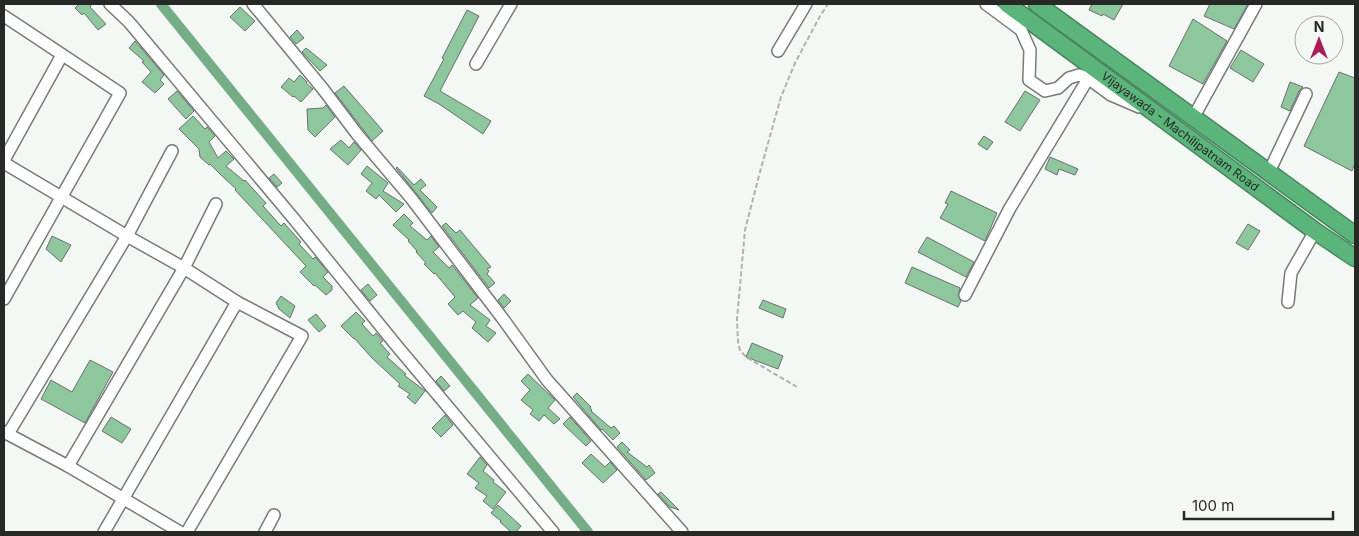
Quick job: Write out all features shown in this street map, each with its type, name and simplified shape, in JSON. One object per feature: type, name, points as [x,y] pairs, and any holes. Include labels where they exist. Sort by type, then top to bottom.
[{"type":"highway","name":"Vijayawada - Machilipatnam Road","points":[[1007,4],[1091,74],[1161,117],[1315,231],[1355,258]]},
{"type":"highway","name":"Vijayawada - Machilipatnam Road","points":[[1037,4],[1355,235]]},
{"type":"street","points":[[110,4],[135,30],[300,226],[396,345],[553,532]]},
{"type":"street","points":[[253,4],[411,198],[504,319],[547,380],[682,532]]},
{"type":"street","points":[[476,64],[511,4]]},
{"type":"street","points":[[778,51],[806,4]]},
{"type":"street","points":[[986,4],[1021,30],[1030,50],[1030,80],[1045,91],[1058,88],[1069,78],[1091,74]]},
{"type":"street","points":[[1193,118],[1256,4]]},
{"type":"street","points":[[4,16],[120,94],[4,299]]},
{"type":"street","points":[[62,55],[4,161],[126,236],[184,268],[237,302],[302,336],[186,532]]},
{"type":"street","points":[[965,295],[1010,208],[1091,74]]},
{"type":"street","points":[[1269,172],[1306,94]]},
{"type":"street","points":[[172,151],[126,236],[6,433],[68,466],[180,532]]},
{"type":"street","points":[[68,466],[184,268],[216,204]]},
{"type":"street","points":[[1288,302],[1291,273],[1315,231]]},
{"type":"street","points":[[104,532],[237,302]]},
{"type":"street","points":[[265,532],[274,515]]},
{"type":"path","points":[[797,387],[746,357],[740,350],[736,320],[745,230],[781,97],[794,63],[828,4]]},
{"type":"building","points":[[77,4],[92,4],[90,7],[106,24],[98,30],[84,13],[82,15],[75,8]]},
{"type":"building","points":[[1092,4],[1123,4],[1114,20],[1089,10]]},
{"type":"building","points":[[1210,4],[1248,4],[1234,29],[1204,16]]},
{"type":"building","points":[[240,7],[255,21],[245,31],[230,17]]},
{"type":"building","points":[[467,10],[479,16],[440,91],[491,121],[483,134],[424,96]]},
{"type":"building","points":[[1193,19],[1227,41],[1203,84],[1169,66]]},
{"type":"building","points":[[297,30],[304,38],[296,44],[290,37]]},
{"type":"building","points":[[135,41],[164,75],[160,80],[164,84],[155,93],[142,82],[151,72],[142,62],[144,61],[129,48]]},
{"type":"building","points":[[306,48],[327,65],[320,71],[302,52]]},
{"type":"building","points":[[1241,50],[1264,64],[1253,82],[1230,68]]},
{"type":"building","points":[[1339,72],[1355,78],[1355,163],[1352,171],[1304,146]]},
{"type":"building","points":[[300,75],[313,89],[301,102],[281,87],[289,78],[294,82]]},
{"type":"building","points":[[1290,82],[1303,87],[1299,91],[1290,111],[1281,107]]},
{"type":"building","points":[[344,86],[383,131],[372,141],[335,93]]},
{"type":"building","points":[[177,91],[194,111],[186,119],[168,99]]},
{"type":"building","points":[[1025,91],[1040,100],[1020,131],[1005,122]]},
{"type":"building","points":[[326,105],[335,117],[315,137],[308,130],[307,109],[323,108]]},
{"type":"building","points":[[193,116],[205,129],[207,127],[215,136],[209,142],[218,158],[226,151],[234,159],[226,166],[245,180],[266,203],[263,206],[281,226],[284,223],[301,242],[299,244],[313,259],[315,257],[328,272],[323,277],[332,286],[332,290],[326,295],[300,272],[306,266],[236,189],[200,157],[199,149],[179,129]]},
{"type":"building","points":[[984,136],[993,142],[987,150],[978,144]]},
{"type":"building","points":[[341,140],[349,148],[354,142],[361,150],[348,165],[330,149]]},
{"type":"building","points":[[1050,157],[1078,169],[1075,175],[1059,169],[1057,175],[1045,169]]},
{"type":"building","points":[[367,166],[388,183],[383,191],[404,204],[396,212],[379,195],[376,199],[366,191],[372,183],[361,174]]},
{"type":"building","points":[[396,168],[414,185],[421,179],[426,185],[420,190],[437,207],[432,213]]},
{"type":"building","points":[[274,174],[282,183],[277,187],[269,178]]},
{"type":"building","points":[[951,191],[997,213],[985,241],[940,218],[948,204],[945,203]]},
{"type":"building","points":[[404,214],[413,223],[410,226],[427,240],[431,236],[439,247],[433,252],[449,268],[452,265],[478,298],[470,305],[490,320],[486,326],[496,333],[488,342],[472,328],[476,322],[463,311],[458,315],[448,304],[455,297],[435,273],[424,264],[426,263],[416,252],[409,240],[393,225]]},
{"type":"building","points":[[446,223],[456,233],[460,230],[491,267],[487,269],[489,271],[487,274],[495,283],[489,288],[442,226]]},
{"type":"building","points":[[1248,224],[1260,231],[1248,250],[1236,243]]},
{"type":"building","points":[[52,236],[71,245],[61,262],[46,249]]},
{"type":"building","points":[[927,237],[974,262],[966,277],[918,252]]},
{"type":"building","points":[[912,267],[960,288],[958,296],[961,301],[958,307],[905,283]]},
{"type":"building","points":[[368,284],[377,295],[370,301],[361,290]]},
{"type":"building","points":[[504,294],[511,301],[504,308],[498,300]]},
{"type":"building","points":[[281,296],[295,306],[290,318],[279,309],[276,303]]},
{"type":"building","points":[[763,300],[786,309],[783,318],[759,308]]},
{"type":"building","points":[[356,312],[365,321],[362,324],[373,336],[376,333],[383,341],[380,343],[390,354],[387,357],[406,374],[404,375],[425,391],[415,404],[407,397],[410,394],[398,386],[400,384],[341,326]]},
{"type":"building","points":[[316,314],[326,326],[319,332],[308,320]]},
{"type":"building","points":[[752,343],[783,356],[778,369],[746,357]]},
{"type":"building","points":[[90,360],[113,372],[85,423],[41,399],[51,380],[72,392]]},
{"type":"building","points":[[528,374],[555,400],[548,408],[560,419],[554,424],[544,415],[539,421],[530,414],[533,410],[521,400],[530,390],[521,381]]},
{"type":"building","points":[[441,376],[450,386],[444,391],[436,381]]},
{"type":"building","points":[[577,393],[591,407],[591,411],[611,428],[614,426],[620,433],[613,440],[601,430],[573,397]]},
{"type":"building","points":[[445,415],[453,425],[441,437],[432,428]]},
{"type":"building","points":[[111,417],[131,429],[122,443],[102,431]]},
{"type":"building","points":[[570,417],[591,441],[586,446],[563,424]]},
{"type":"building","points":[[622,442],[630,450],[627,452],[647,467],[649,465],[655,473],[646,480],[617,447]]},
{"type":"building","points":[[591,454],[605,467],[610,462],[617,470],[603,483],[582,463]]},
{"type":"building","points":[[480,457],[487,465],[483,471],[506,492],[493,509],[483,501],[487,496],[475,488],[479,483],[467,474]]},
{"type":"building","points":[[661,492],[679,510],[670,507],[658,494]]},
{"type":"building","points":[[498,505],[521,526],[516,532],[511,532],[491,513]]},
{"type":"waterway","points":[[161,4],[588,532]]}]
